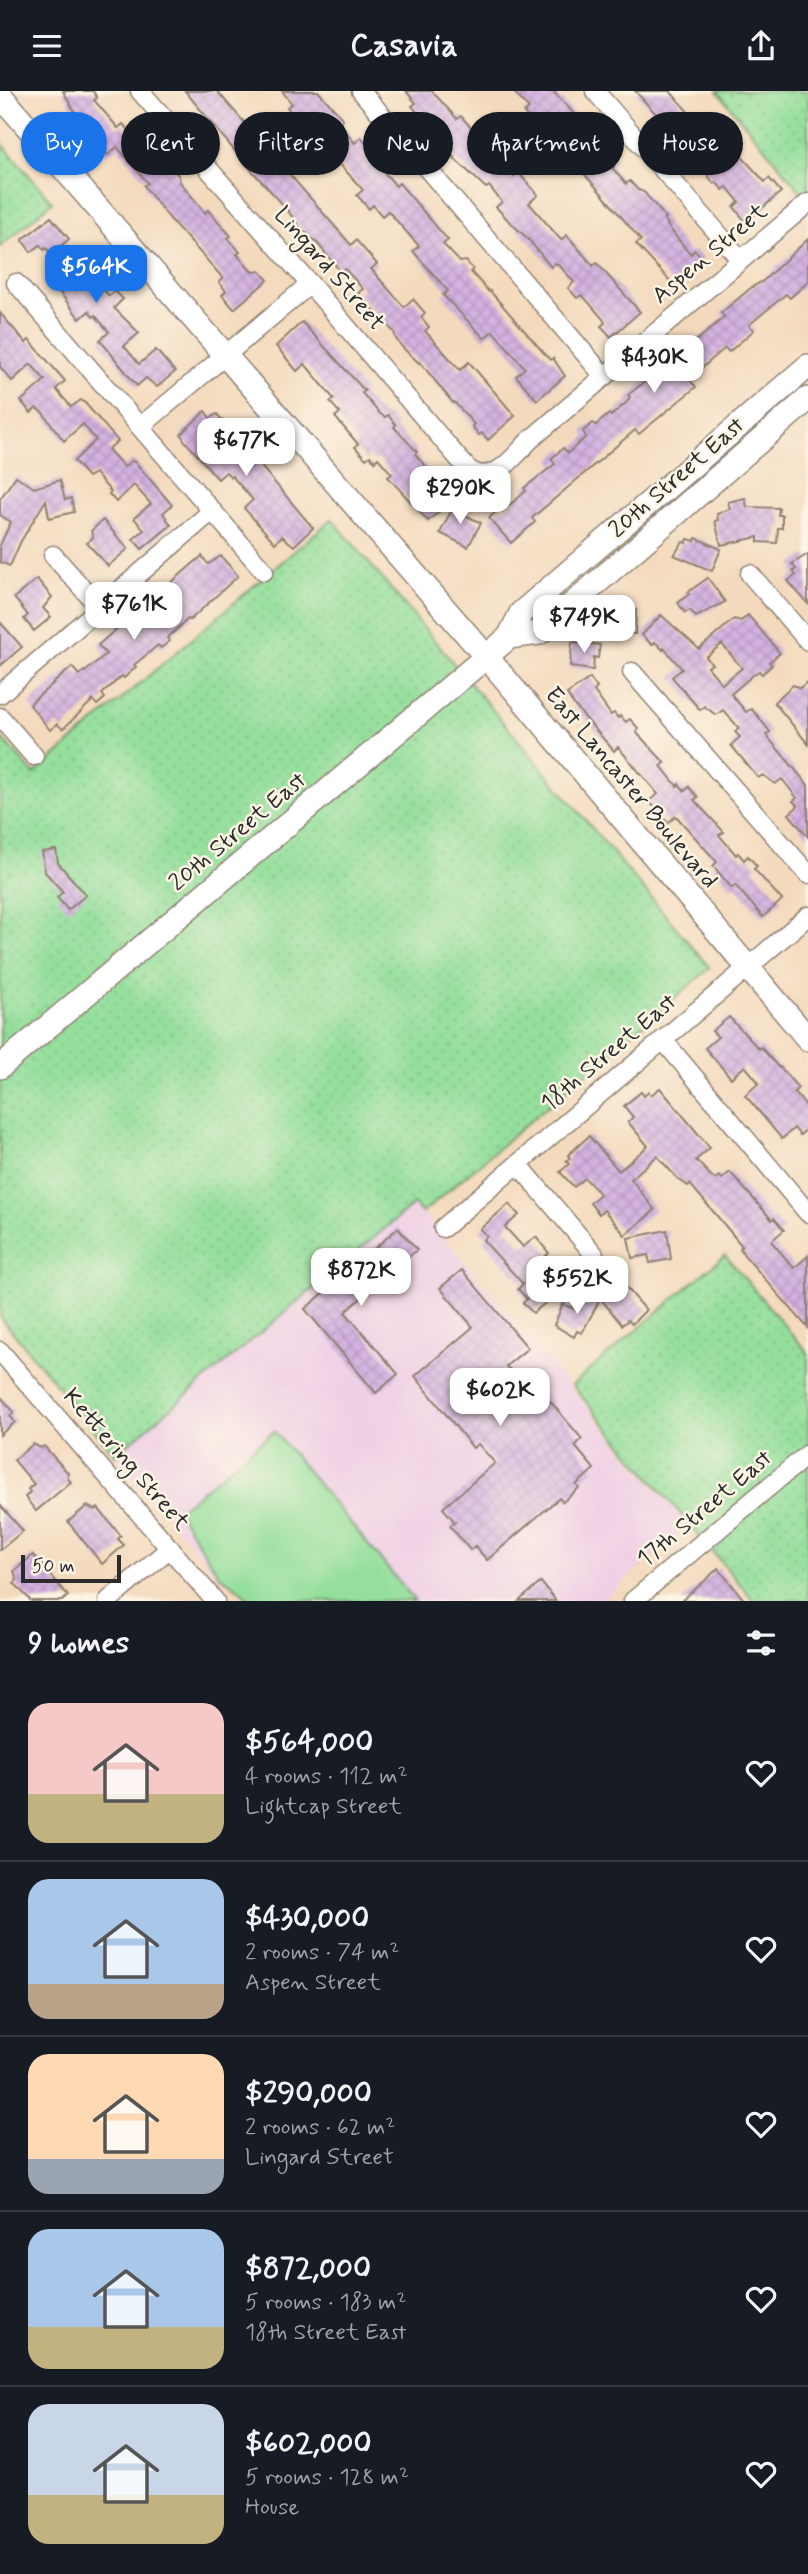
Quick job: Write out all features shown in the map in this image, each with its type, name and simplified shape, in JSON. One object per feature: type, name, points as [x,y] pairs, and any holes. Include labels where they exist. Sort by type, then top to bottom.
[{"type":"main road","name":"East Lancaster Boulevard","points":[[0,95],[486,657],[808,1039]]},
{"type":"main road","name":"20th Street East","points":[[0,1067],[486,657],[509,637],[521,613],[808,366]]},
{"type":"main road","name":"20th Street East","points":[[509,637],[539,633],[808,399]]},
{"type":"street","name":"Lingard Street","points":[[140,91],[459,459],[471,472],[483,475]]},
{"type":"street","points":[[361,91],[604,376]]},
{"type":"street","points":[[595,91],[740,259]]},
{"type":"street","name":"Aspen Street","points":[[483,475],[503,467],[530,440],[808,203]]},
{"type":"street","points":[[16,283],[264,571]]},
{"type":"street","points":[[140,427],[310,284]]},
{"type":"street","points":[[0,694],[212,511]]},
{"type":"street","points":[[53,555],[99,607]]},
{"type":"street","points":[[750,574],[808,641]]},
{"type":"street","points":[[632,672],[808,874]]},
{"type":"street","points":[[0,717],[34,756]]},
{"type":"street","name":"18th Street East","points":[[443,1228],[808,916]]},
{"type":"street","points":[[663,1040],[808,1213]]},
{"type":"street","points":[[518,1164],[594,1254]]},
{"type":"street","name":"Kettering Street","points":[[0,1351],[215,1601]]},
{"type":"street","name":"17th Street East","points":[[633,1601],[808,1454]]},
{"type":"street","points":[[108,1601],[170,1548]]},
{"type":"shaded area","points":[[415,1204],[688,1526],[602,1601],[247,1601],[238,1590],[218,1576],[115,1455]]},
{"type":"green space","points":[[717,91],[808,91],[808,200],[743,122],[743,112],[735,112]]},
{"type":"green space","points":[[0,141],[21,166],[21,175],[29,175],[52,202],[0,247]]},
{"type":"green space","points":[[332,519],[710,968],[422,1213],[414,1204],[115,1455],[0,1317],[0,736],[34,774]]},
{"type":"green space","points":[[725,1255],[808,1353],[808,1601],[754,1601],[572,1385]]},
{"type":"green space","points":[[274,1431],[415,1601],[250,1601],[219,1575],[180,1515],[180,1509]]},
{"type":"building","points":[[63,91],[93,91],[97,98],[94,100],[104,112],[75,112]]},
{"type":"building","points":[[185,91],[217,91],[235,112],[234,150],[220,133],[220,112],[202,112]]},
{"type":"building","points":[[282,91],[318,91],[337,112],[291,112],[287,107],[292,104]]},
{"type":"building","points":[[406,91],[432,91],[451,112],[417,112],[412,106],[416,103]]},
{"type":"building","points":[[513,91],[553,91],[572,112],[525,112],[529,109]]},
{"type":"building","points":[[635,91],[670,91],[688,112],[654,112]]},
{"type":"building","points":[[107,115],[118,128],[121,126],[121,152],[117,147],[108,155]]},
{"type":"building","points":[[453,115],[457,119],[461,116],[467,123],[467,170],[453,156]]},
{"type":"building","points":[[349,136],[355,143],[361,137],[363,139],[363,175],[387,175],[396,186],[399,183],[448,240],[443,244],[460,262],[466,261],[473,269],[471,272],[543,352],[551,360],[553,358],[565,376],[537,400],[516,376],[525,368],[493,331],[484,338],[443,295],[448,291],[413,251],[419,246],[388,211],[382,216],[373,205],[369,209],[357,195],[363,190],[349,174]]},
{"type":"building","points":[[743,158],[765,182],[769,178],[781,192],[746,222],[734,207],[739,202],[727,187],[723,190],[716,182],[714,184],[708,175],[743,175]]},
{"type":"building","points":[[141,175],[178,175],[180,182],[205,213],[208,210],[231,236],[228,238],[250,270],[260,271],[268,280],[234,309],[222,295],[226,291],[219,282],[223,278],[170,219],[144,186],[148,183]]},
{"type":"building","points":[[256,175],[290,175],[351,245],[356,240],[377,264],[371,269],[404,307],[413,299],[425,313],[421,317],[429,327],[425,331],[460,370],[469,362],[515,416],[488,440],[482,433],[479,435],[472,426],[474,424],[420,362],[403,348],[394,332],[358,293],[363,289],[345,269],[341,272]]},
{"type":"building","points":[[472,175],[521,175],[538,195],[529,203],[561,240],[567,235],[593,266],[597,263],[640,312],[611,337],[601,326],[605,323],[603,319],[584,297],[581,295],[577,298],[568,288],[574,282],[560,266],[555,263],[551,267],[496,207],[502,202],[489,186],[486,188]]},
{"type":"building","points":[[585,175],[618,175],[626,184],[630,181],[638,190],[644,192],[666,218],[664,219],[667,225],[686,249],[691,254],[695,250],[703,259],[673,284],[636,244],[641,240]]},
{"type":"building","points":[[51,217],[69,239],[62,245],[78,262],[80,260],[109,296],[115,291],[123,299],[114,308],[139,333],[124,346],[139,364],[156,350],[175,372],[157,387],[146,378],[137,386],[100,340],[109,332],[89,311],[80,319],[48,277],[60,265],[46,248],[44,250],[40,245],[31,252],[22,240]]},
{"type":"building","points":[[808,239],[808,282],[790,298],[786,294],[749,325],[754,330],[729,352],[725,348],[689,379],[696,387],[639,434],[635,430],[532,518],[535,522],[511,543],[489,518],[500,508],[503,511],[526,491],[524,488],[555,464],[551,459],[563,448],[568,453],[586,437],[583,431],[609,414],[611,416],[627,402],[630,397],[628,395],[657,372],[655,370],[683,347],[685,349],[702,336],[724,317],[721,313],[763,281]]},
{"type":"building","points":[[0,313],[26,343],[29,340],[32,343],[65,381],[56,389],[71,407],[81,400],[118,441],[108,449],[124,467],[132,461],[136,463],[172,505],[163,513],[171,525],[142,549],[133,539],[144,530],[134,518],[151,504],[134,485],[116,502],[95,473],[88,477],[74,461],[96,440],[83,424],[64,441],[43,413],[36,408],[31,413],[21,401],[45,380],[31,364],[12,381],[0,367]]},
{"type":"building","points":[[302,322],[365,391],[362,393],[379,413],[385,417],[388,415],[396,425],[394,427],[417,452],[415,454],[427,468],[420,474],[449,503],[428,521],[388,477],[392,474],[378,458],[375,461],[370,456],[366,459],[355,447],[358,444],[335,417],[340,413],[330,402],[334,399],[305,364],[297,371],[276,346]]},
{"type":"building","points":[[205,411],[210,418],[217,414],[313,528],[294,546],[282,536],[275,543],[244,508],[253,500],[232,476],[226,472],[218,479],[184,440],[181,434]]},
{"type":"building","points":[[16,476],[34,488],[60,480],[65,500],[71,498],[74,512],[49,518],[46,500],[21,541],[10,566],[0,562],[0,545],[11,522],[0,515],[0,499]]},
{"type":"building","points":[[745,498],[747,507],[779,508],[782,528],[778,528],[777,543],[758,542],[758,537],[721,545],[715,521],[718,520],[717,514],[730,509],[728,502]]},
{"type":"building","points":[[455,503],[468,510],[465,515],[481,523],[468,547],[440,533]]},
{"type":"building","points":[[103,520],[128,549],[108,566],[87,543],[93,537],[91,531]]},
{"type":"building","points":[[696,538],[721,549],[712,571],[674,555],[683,542],[686,543],[688,539],[695,541]]},
{"type":"building","points":[[808,554],[808,604],[788,581],[796,575],[792,564]]},
{"type":"building","points":[[202,556],[208,564],[221,556],[238,576],[167,638],[170,641],[161,648],[158,645],[134,665],[136,667],[124,678],[122,676],[102,694],[105,698],[97,705],[93,700],[63,729],[57,724],[50,730],[30,705],[33,701],[72,667],[79,675],[106,654],[98,645],[137,611],[144,619],[162,604],[156,597],[159,593]]},
{"type":"building","points":[[708,578],[725,602],[696,617],[690,610],[685,613],[678,603]]},
{"type":"building","points":[[37,579],[52,597],[43,608],[51,617],[34,631],[24,619],[28,615],[14,598]]},
{"type":"building","points":[[611,610],[636,610],[635,634],[623,634],[623,638],[610,637]]},
{"type":"building","points":[[661,615],[699,649],[734,619],[741,621],[748,615],[780,653],[769,662],[772,665],[762,674],[759,671],[731,694],[746,712],[751,709],[757,715],[770,732],[766,735],[808,785],[808,837],[789,814],[798,806],[793,801],[797,798],[782,779],[775,784],[763,775],[758,778],[731,745],[740,737],[735,732],[739,728],[723,710],[716,715],[704,706],[700,710],[672,677],[682,669],[664,648],[663,650],[655,642],[652,645],[642,635]],"holes":[[[722,644],[742,668],[722,684],[708,667],[712,664],[706,657]]]},
{"type":"building","points":[[0,622],[22,647],[0,666]]},
{"type":"building","points":[[572,642],[600,645],[598,658],[594,657],[593,670],[570,667]]},
{"type":"building","points":[[590,678],[597,688],[594,691],[611,715],[614,713],[626,722],[630,719],[639,729],[636,732],[665,763],[661,766],[677,786],[679,784],[685,791],[689,787],[698,797],[694,800],[724,832],[719,835],[736,855],[738,853],[744,860],[748,856],[757,866],[754,869],[782,900],[763,917],[735,885],[732,888],[713,866],[717,862],[676,816],[668,823],[649,801],[658,794],[618,747],[614,751],[574,705],[567,694]]},
{"type":"building","points":[[808,681],[808,744],[774,702],[793,685],[800,688]]},
{"type":"building","points":[[56,850],[58,863],[86,895],[68,910],[57,897],[63,892],[45,872],[42,852]]},
{"type":"building","points":[[729,1017],[798,1088],[794,1092],[808,1108],[808,1128],[800,1135],[794,1128],[782,1139],[745,1095],[759,1083],[745,1066],[731,1078],[705,1048],[718,1037],[712,1031]]},
{"type":"building","points":[[660,1088],[710,1148],[696,1160],[715,1179],[719,1176],[722,1179],[730,1172],[772,1220],[774,1218],[784,1230],[771,1241],[794,1268],[808,1256],[808,1328],[744,1255],[740,1248],[742,1246],[690,1184],[688,1186],[678,1179],[657,1156],[631,1179],[655,1210],[625,1235],[604,1210],[599,1214],[590,1203],[600,1194],[585,1178],[574,1187],[560,1172],[569,1164],[566,1161],[570,1158],[568,1155],[589,1136],[619,1171],[648,1146],[628,1122],[633,1117],[624,1106],[641,1092],[644,1096],[648,1092],[651,1095]]},
{"type":"building","points":[[509,1204],[519,1215],[505,1227],[523,1247],[536,1237],[549,1253],[544,1257],[562,1278],[553,1286],[556,1289],[551,1293],[554,1296],[533,1313],[523,1303],[527,1299],[518,1289],[523,1284],[483,1240],[487,1236],[480,1229]]},
{"type":"building","points":[[398,1228],[417,1250],[345,1312],[398,1374],[376,1393],[305,1309]]},
{"type":"building","points":[[667,1230],[671,1259],[650,1263],[648,1255],[632,1258],[628,1238]]},
{"type":"building","points":[[462,1270],[528,1348],[506,1366],[531,1395],[539,1388],[582,1439],[575,1446],[594,1469],[576,1485],[579,1488],[563,1502],[559,1498],[487,1560],[475,1546],[470,1550],[450,1526],[455,1522],[443,1508],[495,1463],[478,1444],[473,1448],[415,1376],[473,1327],[440,1288]]},
{"type":"building","points":[[621,1281],[646,1310],[632,1324],[628,1320],[622,1325],[600,1298]]},
{"type":"building","points":[[584,1293],[600,1299],[582,1333],[577,1331],[574,1337],[554,1325],[563,1304],[577,1310]]},
{"type":"building","points":[[0,1396],[14,1412],[10,1416],[15,1422],[0,1435]]},
{"type":"building","points":[[33,1444],[41,1448],[44,1446],[68,1473],[71,1482],[36,1511],[25,1497],[34,1484],[14,1460]]},
{"type":"building","points":[[0,1505],[23,1531],[0,1550]]},
{"type":"building","points":[[87,1506],[95,1510],[98,1508],[121,1536],[118,1539],[124,1545],[102,1564],[68,1522]]},
{"type":"building","points":[[33,1555],[68,1596],[62,1601],[31,1601],[14,1583],[17,1580],[14,1571]]},
{"type":"building","points":[[718,1568],[745,1601],[681,1601],[707,1579]]},
{"type":"building","points":[[541,1582],[556,1601],[519,1601]]}]
